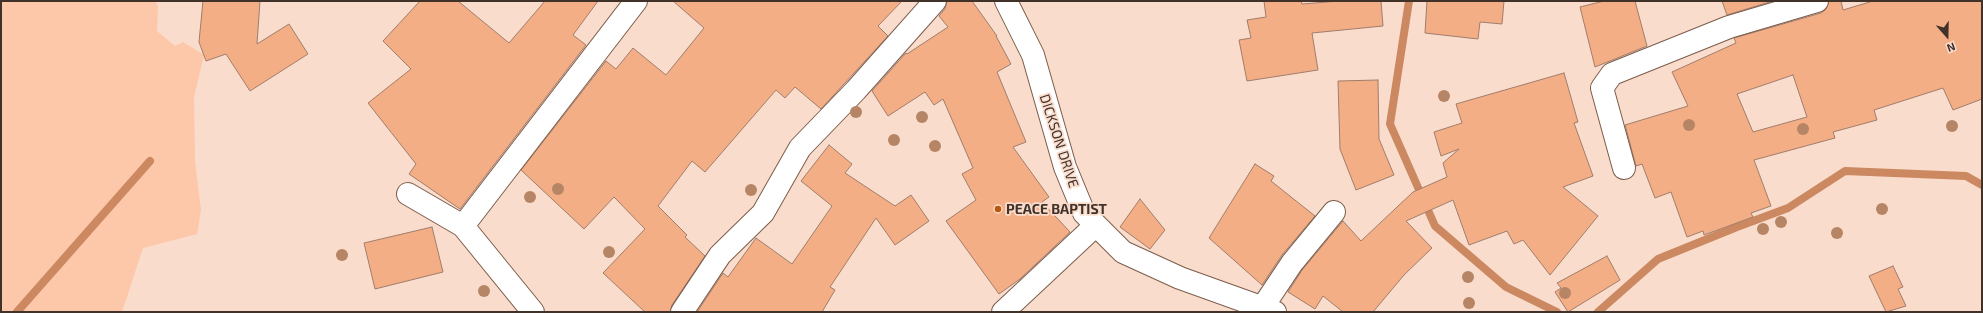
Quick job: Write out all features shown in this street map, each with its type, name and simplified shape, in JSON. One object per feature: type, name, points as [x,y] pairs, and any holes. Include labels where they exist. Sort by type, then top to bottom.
[{"type":"street","points":[[463,226],[636,1]]},
{"type":"street","points":[[682,312],[720,255],[763,213],[800,148],[856,90],[936,1]]},
{"type":"street","name":"DICKSON DRIVE","points":[[1006,1],[1033,55],[1065,167],[1084,213],[1123,252],[1180,278],[1268,310]]},
{"type":"street","points":[[1624,168],[1602,88],[1612,74],[1729,28],[1817,1]]},
{"type":"street","points":[[408,194],[463,226],[533,312]]},
{"type":"street","points":[[1268,310],[1292,263],[1334,212]]},
{"type":"street","points":[[1003,312],[1096,225]]},
{"type":"shaded area","points":[[1,1],[156,1],[158,7],[157,31],[175,46],[183,42],[204,55],[194,97],[195,161],[201,210],[197,234],[143,248],[122,312],[1,312]]},
{"type":"building","points":[[203,1],[260,1],[257,44],[289,24],[308,54],[250,91],[226,54],[206,61],[199,42]]},
{"type":"building","points":[[420,1],[458,1],[509,43],[545,1],[598,1],[573,35],[586,45],[460,209],[409,174],[416,164],[368,103],[411,69],[383,41]]},
{"type":"building","points":[[673,1],[902,1],[878,26],[888,36],[821,109],[795,87],[785,98],[776,90],[705,172],[692,161],[658,206],[687,235],[685,237],[705,256],[672,305],[670,312],[645,312],[603,273],[645,229],[614,197],[584,229],[521,170],[606,61],[616,69],[633,48],[666,75],[704,28]]},
{"type":"building","points":[[947,1],[972,1],[997,36],[1011,64],[997,72],[1026,142],[1013,147],[1049,197],[1042,202],[1070,232],[1020,279],[999,294],[946,221],[976,200],[962,174],[973,168],[943,99],[934,105],[925,92],[888,116],[872,91],[906,53],[907,54],[948,27],[939,16],[945,9]]},
{"type":"building","points":[[1264,1],[1301,1],[1302,4],[1339,1],[1381,1],[1383,26],[1312,33],[1318,70],[1247,81],[1239,40],[1251,38],[1247,20],[1266,17]]},
{"type":"building","points":[[1427,1],[1504,1],[1502,24],[1480,22],[1478,39],[1425,33]]},
{"type":"building","points":[[1604,1],[1635,1],[1647,46],[1595,67],[1580,7]]},
{"type":"building","points":[[1722,1],[1773,1],[1727,15]]},
{"type":"building","points":[[1829,1],[1841,1],[1843,10],[1873,1],[1982,1],[1982,99],[1953,110],[1943,88],[1874,110],[1877,120],[1833,132],[1835,138],[1754,160],[1771,206],[1751,213],[1753,217],[1704,235],[1703,231],[1687,237],[1671,192],[1655,198],[1642,164],[1636,166],[1625,125],[1688,106],[1672,72],[1736,43],[1734,38],[1821,13],[1826,9]],"holes":[[[1793,75],[1807,117],[1753,132],[1737,94]]]},
{"type":"building","points":[[1564,73],[1578,122],[1574,123],[1593,176],[1563,187],[1598,216],[1550,275],[1523,240],[1514,244],[1507,231],[1469,245],[1453,200],[1406,221],[1432,248],[1404,275],[1373,312],[1343,312],[1323,296],[1315,309],[1288,292],[1302,270],[1343,221],[1361,241],[1413,192],[1447,177],[1443,163],[1459,149],[1441,156],[1434,132],[1462,123],[1456,104]]},
{"type":"building","points":[[1378,80],[1379,139],[1394,175],[1356,190],[1340,149],[1338,81]]},
{"type":"building","points":[[829,145],[852,164],[845,173],[895,206],[911,195],[929,221],[895,245],[876,218],[830,287],[835,290],[822,312],[697,312],[723,273],[728,277],[756,238],[792,264],[832,206],[801,181]]},
{"type":"building","points":[[1255,164],[1274,176],[1271,181],[1315,216],[1282,255],[1262,285],[1209,238]]},
{"type":"building","points":[[1140,199],[1165,230],[1150,249],[1120,227]]},
{"type":"building","points":[[432,227],[443,272],[375,289],[364,243]]},
{"type":"building","points":[[1607,256],[1620,280],[1568,312],[1555,292],[1561,288],[1557,283]]},
{"type":"building","points":[[1893,266],[1903,287],[1898,289],[1906,306],[1886,312],[1869,276]]},
{"type":"waterway","points":[[1409,1],[1390,124],[1435,226],[1506,287],[1557,312]]},
{"type":"waterway","points":[[17,312],[150,161]]},
{"type":"waterway","points":[[1598,312],[1658,259],[1788,208],[1845,171],[1966,176],[1982,185]]},
{"type":"place","name":"PEACE BAPTIST","points":[[998,209]]}]
